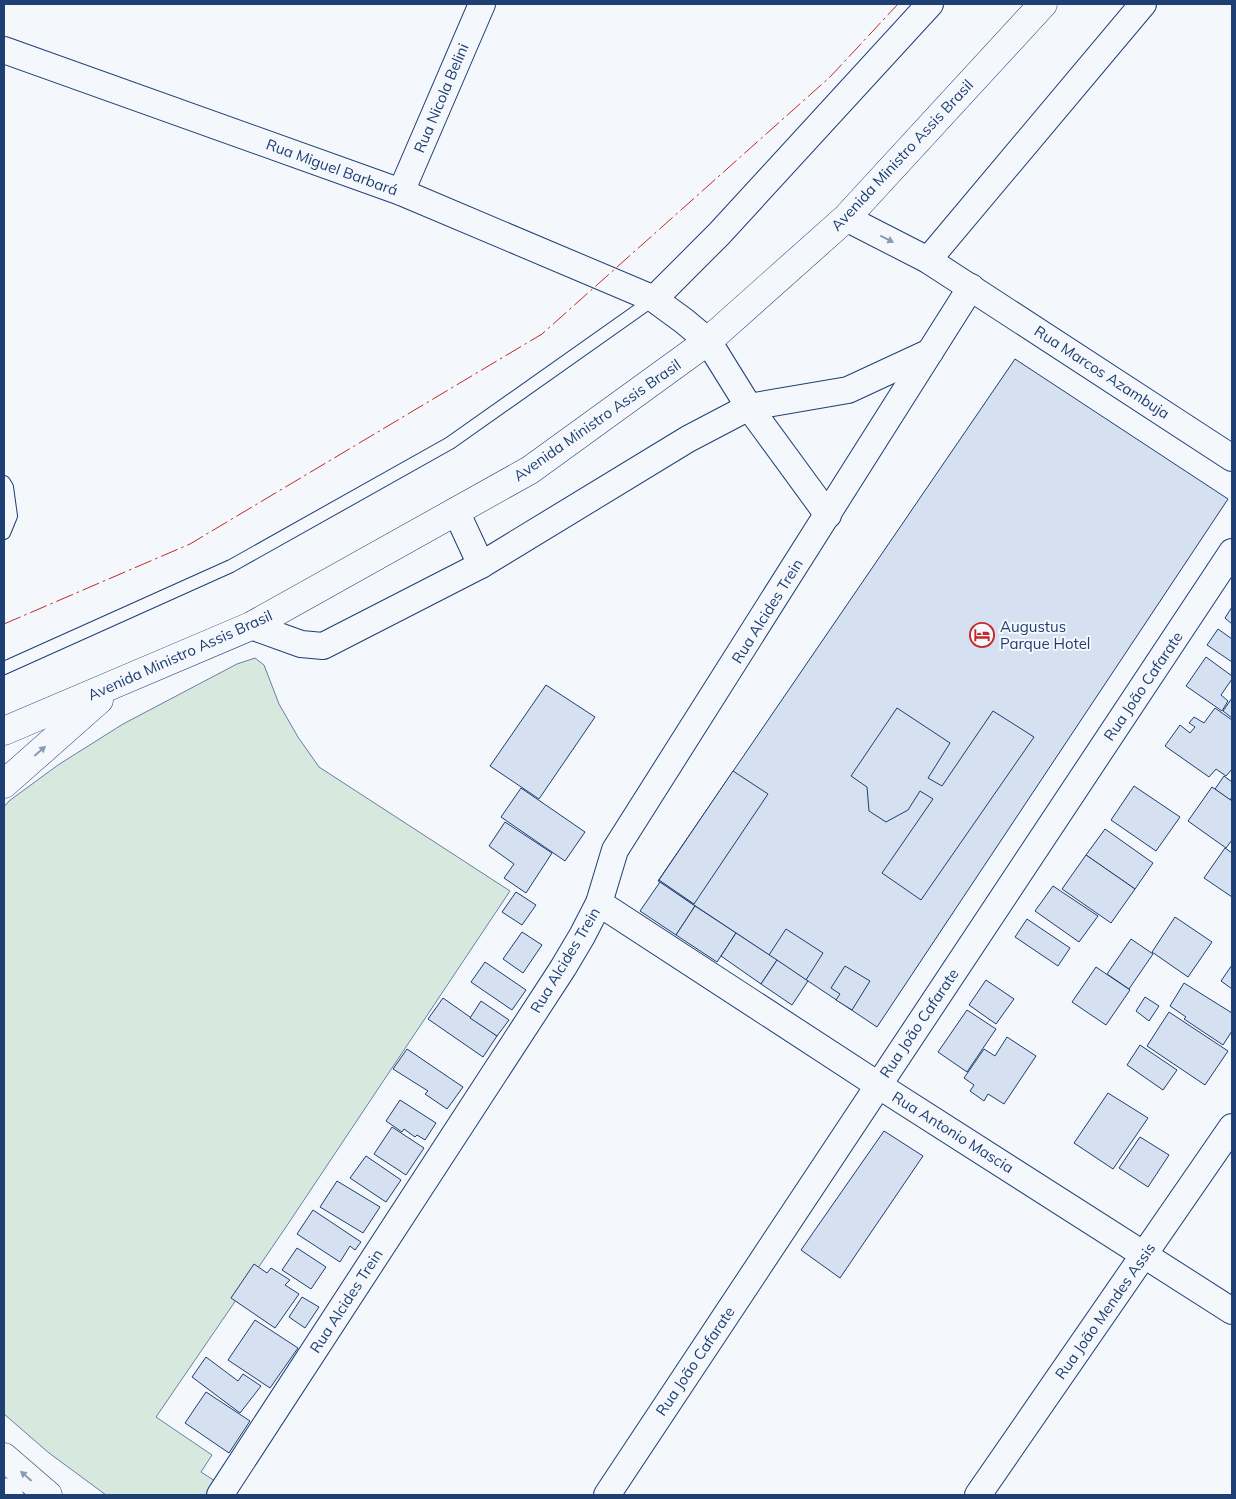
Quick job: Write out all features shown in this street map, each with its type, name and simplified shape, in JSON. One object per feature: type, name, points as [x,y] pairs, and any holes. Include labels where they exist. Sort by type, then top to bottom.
[{"type":"highway","name":"Avenida Ministro Assis Brasil","points":[[4,731],[251,626],[530,470],[708,341],[846,218],[1043,4]]},
{"type":"highway","points":[[4,784],[119,683]]},
{"type":"highway","points":[[4,1457],[48,1495]]},
{"type":"highway","points":[[4,1492],[10,1495]]},
{"type":"street","name":"Rua Nicola Belini","points":[[401,192],[482,4]]},
{"type":"street","points":[[654,299],[719,234],[930,4]]},
{"type":"street","points":[[928,260],[1143,4]]},
{"type":"street","name":"Rua Miguel Barbará","points":[[4,50],[401,192],[654,299],[708,341],[749,407],[828,515]]},
{"type":"street","name":"Rua Marcos Azambuja","points":[[846,218],[928,260],[1232,458]]},
{"type":"street","name":"Rua Alcides Trein","points":[[220,1495],[563,968],[599,903],[616,850],[971,287]]},
{"type":"street","points":[[251,626],[301,644],[324,646],[480,565],[688,439],[749,407],[848,390],[930,352]]},
{"type":"street","points":[[456,511],[480,565]]},
{"type":"street","name":"Rua João Cafarate","points":[[606,1495],[1232,552]]},
{"type":"street","name":"Rua Antonio Mascia","points":[[599,903],[878,1085],[1232,1311]]},
{"type":"street","name":"Rua João Mendes Assis","points":[[978,1495],[1232,1127]]},
{"type":"lane","points":[[4,668],[231,566],[450,443],[654,299]]},
{"type":"lane","points":[[4,482],[7,487],[11,516],[4,533]]},
{"type":"shaded area","points":[[255,658],[264,665],[279,704],[298,737],[319,767],[510,891],[286,1227],[156,1417],[212,1455],[201,1472],[215,1481],[206,1495],[106,1495],[49,1453],[4,1414],[4,807],[9,801],[58,765],[123,724],[237,664]]},
{"type":"building","name":"Augustus Parque Hotel","points":[[1015,359],[1228,499],[877,1027],[658,881]]},
{"type":"building","points":[[1232,607],[1232,624],[1225,618]]},
{"type":"building","points":[[1218,629],[1232,639],[1232,662],[1207,645]]},
{"type":"building","points":[[1206,657],[1232,676],[1232,679],[1221,695],[1228,701],[1222,711],[1186,686]]},
{"type":"building","points":[[546,685],[595,717],[539,799],[490,766]]},
{"type":"building","points":[[1232,698],[1232,718],[1223,711]]},
{"type":"building","points":[[897,708],[950,743],[928,778],[942,786],[993,711],[1034,737],[921,900],[882,873],[933,799],[920,791],[908,810],[886,822],[869,811],[867,787],[851,776]]},
{"type":"building","points":[[1215,708],[1232,720],[1232,769],[1226,776],[1216,769],[1209,777],[1165,746],[1180,725],[1190,733],[1195,727],[1189,723],[1194,717],[1204,723]]},
{"type":"building","points":[[733,771],[768,794],[694,904],[659,880]]},
{"type":"building","points":[[1224,776],[1232,782],[1232,797],[1230,800],[1215,789]]},
{"type":"building","points":[[1134,786],[1180,817],[1156,851],[1111,820]]},
{"type":"building","points":[[1212,787],[1232,801],[1232,840],[1226,848],[1188,821]]},
{"type":"building","points":[[521,788],[585,832],[565,861],[501,817]]},
{"type":"building","points":[[505,822],[552,853],[526,893],[504,878],[514,864],[489,846]]},
{"type":"building","points":[[1105,829],[1153,863],[1135,889],[1086,855]]},
{"type":"building","points":[[1225,848],[1232,853],[1232,897],[1204,878]]},
{"type":"building","points":[[1086,855],[1135,889],[1111,923],[1062,889]]},
{"type":"building","points":[[660,882],[695,906],[676,935],[640,911]]},
{"type":"building","points":[[1053,886],[1098,916],[1079,942],[1035,911]]},
{"type":"building","points":[[516,892],[536,905],[522,925],[502,912]]},
{"type":"building","points":[[695,906],[736,933],[717,962],[676,935]]},
{"type":"building","points":[[1175,917],[1212,942],[1188,977],[1152,952]]},
{"type":"building","points":[[1027,919],[1070,948],[1058,966],[1015,937]]},
{"type":"building","points":[[786,929],[823,953],[806,980],[769,955]]},
{"type":"building","points":[[522,932],[542,945],[523,973],[503,959]]},
{"type":"building","points":[[736,933],[777,960],[761,984],[721,956]]},
{"type":"building","points":[[1131,939],[1153,954],[1129,989],[1107,974]]},
{"type":"building","points":[[777,960],[808,981],[792,1005],[761,984]]},
{"type":"building","points":[[485,962],[526,990],[512,1010],[471,982]]},
{"type":"building","points":[[1232,965],[1232,989],[1221,981]]},
{"type":"building","points":[[845,966],[870,981],[852,1010],[836,1000],[840,994],[831,988]]},
{"type":"building","points":[[1096,967],[1130,990],[1106,1025],[1072,1002]]},
{"type":"building","points":[[986,980],[1014,999],[996,1024],[969,1005]]},
{"type":"building","points":[[1184,983],[1232,1013],[1232,1031],[1223,1045],[1184,1019],[1186,1017],[1170,1006]]},
{"type":"building","points":[[1145,997],[1159,1006],[1149,1021],[1136,1011]]},
{"type":"building","points":[[443,998],[497,1036],[483,1057],[428,1019]]},
{"type":"building","points":[[481,1001],[509,1020],[497,1036],[470,1018]]},
{"type":"building","points":[[967,1010],[996,1029],[967,1072],[938,1052]]},
{"type":"building","points":[[1169,1012],[1228,1051],[1205,1085],[1147,1046]]},
{"type":"building","points":[[1007,1037],[1036,1056],[1004,1104],[988,1094],[984,1101],[970,1091],[974,1085],[964,1078],[984,1049],[995,1056]]},
{"type":"building","points":[[1140,1045],[1177,1070],[1163,1090],[1127,1065]]},
{"type":"building","points":[[407,1049],[463,1087],[447,1109],[425,1094],[428,1091],[393,1069]]},
{"type":"building","points":[[1108,1093],[1148,1118],[1113,1169],[1074,1143]]},
{"type":"building","points":[[400,1100],[436,1123],[425,1140],[417,1135],[415,1137],[404,1129],[402,1132],[386,1121]]},
{"type":"building","points":[[392,1127],[424,1148],[406,1175],[374,1154]]},
{"type":"building","points":[[884,1131],[923,1156],[840,1278],[801,1250]]},
{"type":"building","points":[[1140,1137],[1169,1155],[1148,1187],[1119,1168]]},
{"type":"building","points":[[366,1156],[401,1180],[386,1202],[350,1178]]},
{"type":"building","points":[[337,1181],[380,1207],[363,1233],[320,1207]]},
{"type":"building","points":[[313,1210],[361,1242],[355,1250],[350,1246],[340,1262],[297,1234]]},
{"type":"building","points":[[297,1248],[326,1267],[311,1289],[282,1270]]},
{"type":"building","points":[[254,1264],[267,1273],[271,1268],[290,1280],[285,1285],[299,1294],[275,1328],[231,1298]]},
{"type":"building","points":[[302,1297],[319,1307],[305,1328],[289,1317]]},
{"type":"building","points":[[255,1320],[298,1348],[270,1388],[228,1360]]},
{"type":"building","points":[[206,1357],[238,1381],[243,1374],[261,1386],[240,1413],[192,1377]]},
{"type":"building","points":[[206,1392],[250,1421],[229,1453],[185,1423]]},
{"type":"power","points":[[4,624],[190,544],[542,334],[830,77],[898,4]]},
{"type":"place","name":"Augustus Parque Hotel","points":[[982,635]]}]
